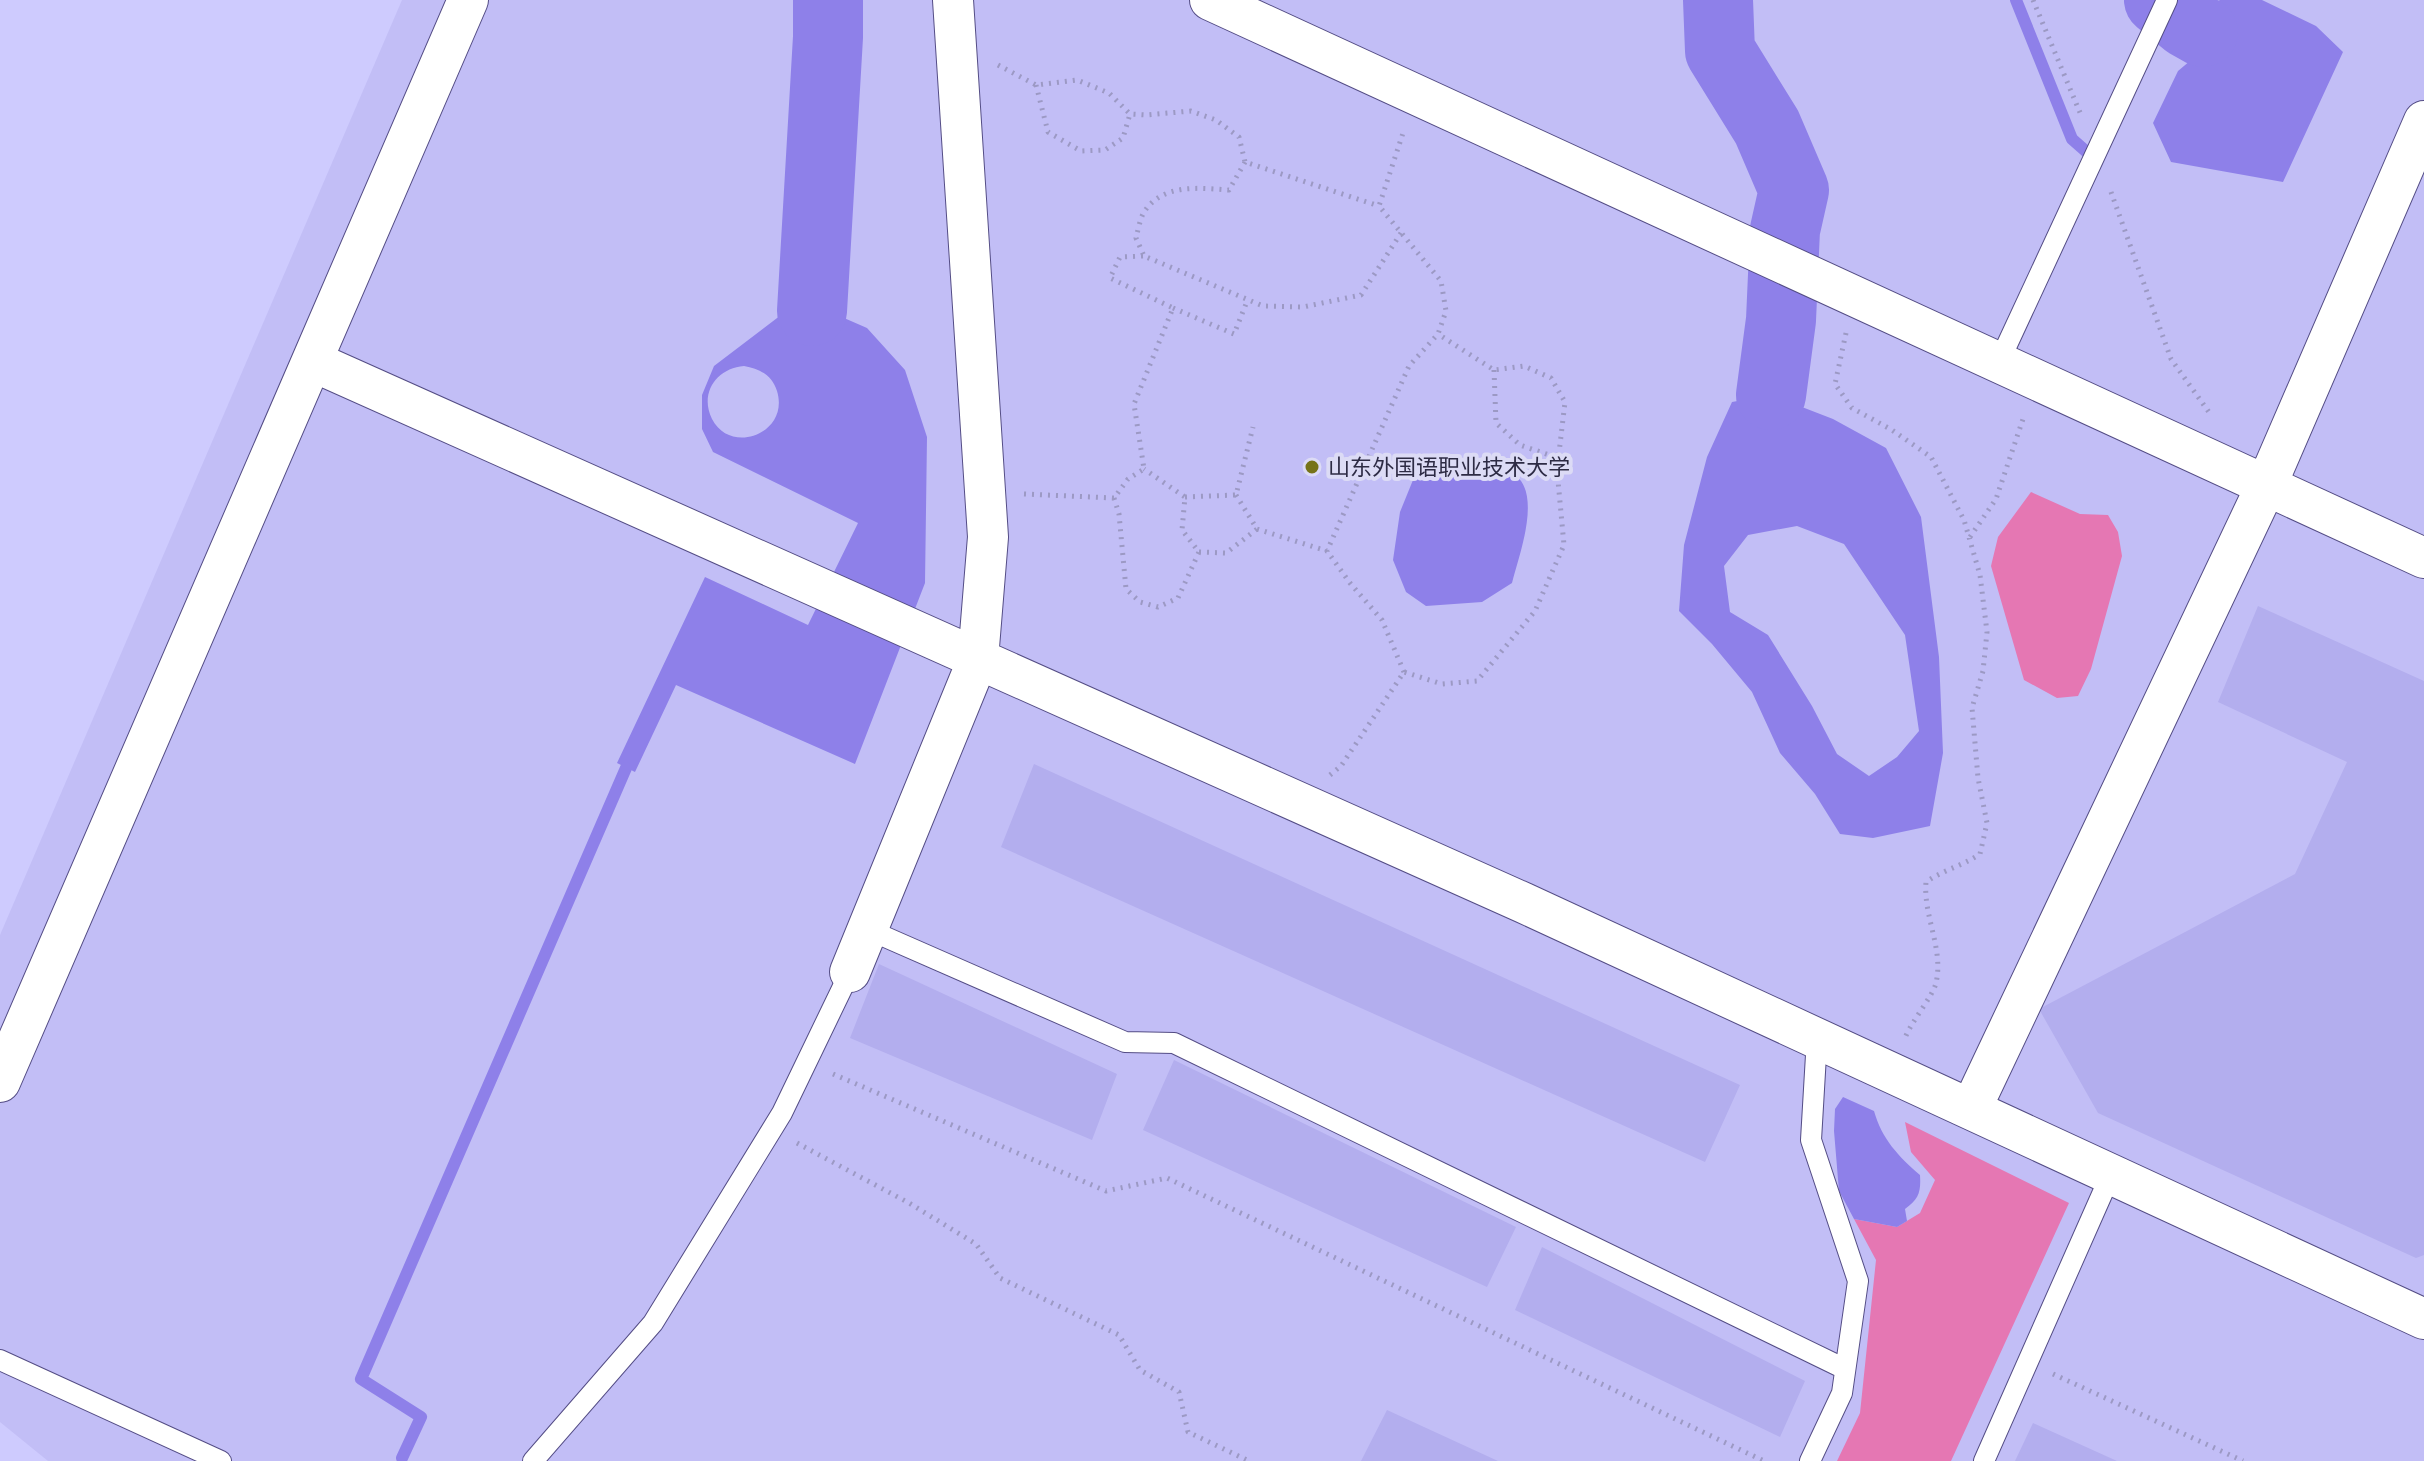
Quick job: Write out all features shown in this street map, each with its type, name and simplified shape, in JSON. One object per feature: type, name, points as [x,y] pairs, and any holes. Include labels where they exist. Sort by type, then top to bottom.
[{"type":"street","points":[[0,1082],[468,0]]},
{"type":"street","points":[[850,972],[978,659],[988,537],[953,0]]},
{"type":"street","points":[[1210,0],[2424,558]]},
{"type":"street","points":[[1971,1109],[2266,486],[2424,121]]},
{"type":"street","points":[[312,361],[1300,802],[2424,1319]]},
{"type":"lane","points":[[1999,362],[2167,0]]},
{"type":"lane","points":[[867,929],[1125,1042],[1174,1043],[1845,1369]]},
{"type":"lane","points":[[533,1461],[653,1323],[771,1130],[850,972]]},
{"type":"lane","points":[[1810,1461],[1842,1393],[1858,1281],[1811,1140],[1817,1038]]},
{"type":"lane","points":[[1984,1461],[2111,1174]]},
{"type":"lane","points":[[0,1360],[221,1461]]},
{"type":"path","points":[[2033,0],[2097,154],[2171,359],[2216,421]]},
{"type":"path","points":[[955,42],[1036,85],[1077,80],[1109,93],[1130,114],[1191,111],[1216,120],[1239,137],[1245,162],[1229,190],[1194,187],[1163,193],[1144,213],[1136,238],[1144,256]]},
{"type":"path","points":[[1036,85],[1048,132],[1081,151],[1105,150],[1123,138],[1130,114]]},
{"type":"path","points":[[1379,206],[1416,95]]},
{"type":"path","points":[[1245,162],[1379,206],[1441,281],[1446,311],[1438,334],[1409,366],[1327,551]]},
{"type":"path","points":[[1248,299],[1234,334],[1110,278],[1120,257],[1144,256],[1248,299],[1263,306],[1303,307],[1361,295],[1401,233]]},
{"type":"path","points":[[1840,289],[1839,354],[1835,384],[1852,408],[1931,457],[1959,508],[1970,538],[1980,575],[1987,632],[1983,671],[1972,708],[1978,778],[1987,823],[1980,854],[1926,882],[1924,898],[1935,943],[1936,984],[1909,1027],[1890,1072]]},
{"type":"path","points":[[1173,308],[1134,404],[1144,469],[1185,497],[1236,495]]},
{"type":"path","points":[[1253,427],[1236,495],[1257,529],[1327,551],[1382,620],[1404,672],[1442,684],[1477,681],[1535,611],[1564,545],[1558,458],[1565,402],[1551,378],[1524,366],[1494,370],[1438,334]]},
{"type":"path","points":[[1494,370],[1496,423],[1520,445],[1558,458]]},
{"type":"path","points":[[1970,538],[1996,499],[2010,452],[2038,381]]},
{"type":"path","points":[[1114,498],[1128,479],[1144,469]]},
{"type":"path","points":[[985,492],[1114,498]]},
{"type":"path","points":[[1185,497],[1182,530],[1199,552]]},
{"type":"path","points":[[1114,498],[1119,514],[1126,589],[1140,602],[1158,607],[1178,598],[1199,552]]},
{"type":"path","points":[[1199,552],[1226,553],[1257,529]]},
{"type":"path","points":[[1300,802],[1341,766],[1404,672]]},
{"type":"path","points":[[806,1062],[1106,1191],[1167,1178],[1764,1461]]},
{"type":"path","points":[[771,1130],[909,1203],[976,1244],[1000,1278],[1119,1335],[1140,1370],[1179,1392],[1188,1432],[1249,1461]]},
{"type":"path","points":[[2027,1362],[2243,1461]]},
{"type":"shaded area","name":"山东外国语职业技术大学","points":[[402,0],[2424,0],[2424,1461],[48,1461],[0,1422],[0,935]]},
{"type":"shaded area","points":[[2220,0],[2262,0],[2316,26],[2343,52],[2283,182],[2171,162],[2153,123],[2178,71],[2197,55],[2210,5]]},
{"type":"shaded area","points":[[828,311],[867,328],[905,370],[927,437],[925,583],[855,764],[676,685],[635,772],[617,763],[705,577],[808,625],[858,523],[713,452],[702,429],[702,395],[714,366],[785,312]],"holes":[[[744,366],[760,371],[772,381],[779,406],[767,428],[756,435],[732,436],[721,430],[712,419],[709,391],[726,371]]]},
{"type":"shaded area","points":[[1771,395],[1833,419],[1886,448],[1921,517],[1939,657],[1943,753],[1930,826],[1873,838],[1840,834],[1815,794],[1780,753],[1752,692],[1712,644],[1679,611],[1684,545],[1707,457],[1732,402]],"holes":[[[1797,526],[1844,544],[1905,635],[1919,731],[1897,757],[1869,776],[1837,754],[1812,706],[1768,635],[1730,612],[1724,566],[1748,535]]]},
{"type":"shaded area","points":[[1438,462],[1506,470],[1518,478],[1525,489],[1527,521],[1512,583],[1482,602],[1426,606],[1406,592],[1393,560],[1400,512],[1413,480]]},
{"type":"shaded area","points":[[2031,492],[2080,514],[2108,515],[2118,532],[2122,556],[2091,669],[2078,696],[2057,698],[2024,680],[1991,566],[1998,537]]},
{"type":"shaded area","points":[[1843,1097],[1874,1111],[1881,1130],[1892,1146],[1920,1175],[1918,1195],[1905,1209],[1907,1221],[1897,1227],[1854,1219],[1839,1191],[1834,1131],[1835,1109]]},
{"type":"shaded area","points":[[1905,1122],[2069,1203],[1951,1461],[1837,1461],[1860,1413],[1876,1260],[1854,1219],[1897,1227],[1920,1213],[1935,1180],[1911,1152]]},
{"type":"building","points":[[2258,606],[2424,681],[2424,1255],[2416,1258],[2098,1113],[2039,1009],[2295,874],[2347,762],[2218,702]]},
{"type":"building","points":[[1034,764],[1740,1085],[1705,1162],[1001,847]]},
{"type":"building","points":[[879,964],[1117,1074],[1092,1140],[850,1038]]},
{"type":"building","points":[[1174,1060],[1516,1227],[1487,1287],[1143,1130]]},
{"type":"building","points":[[1542,1247],[1805,1381],[1780,1437],[1515,1310]]},
{"type":"building","points":[[1387,1410],[1498,1461],[1361,1461]]},
{"type":"building","points":[[2033,1423],[2117,1461],[2015,1461]]},
{"type":"waterway","points":[[812,311],[828,0]]},
{"type":"waterway","points":[[1718,0],[1720,51],[1767,127],[1794,190],[1785,230],[1781,320],[1771,395]]},
{"type":"waterway","points":[[2016,0],[2072,139],[2089,154]]},
{"type":"waterway","points":[[2159,0],[2203,32]]},
{"type":"waterway","points":[[402,1458],[421,1417],[361,1379],[626,768]]},
{"type":"place","name":"山东外国语职业技术大学","points":[[1312,467]]}]
